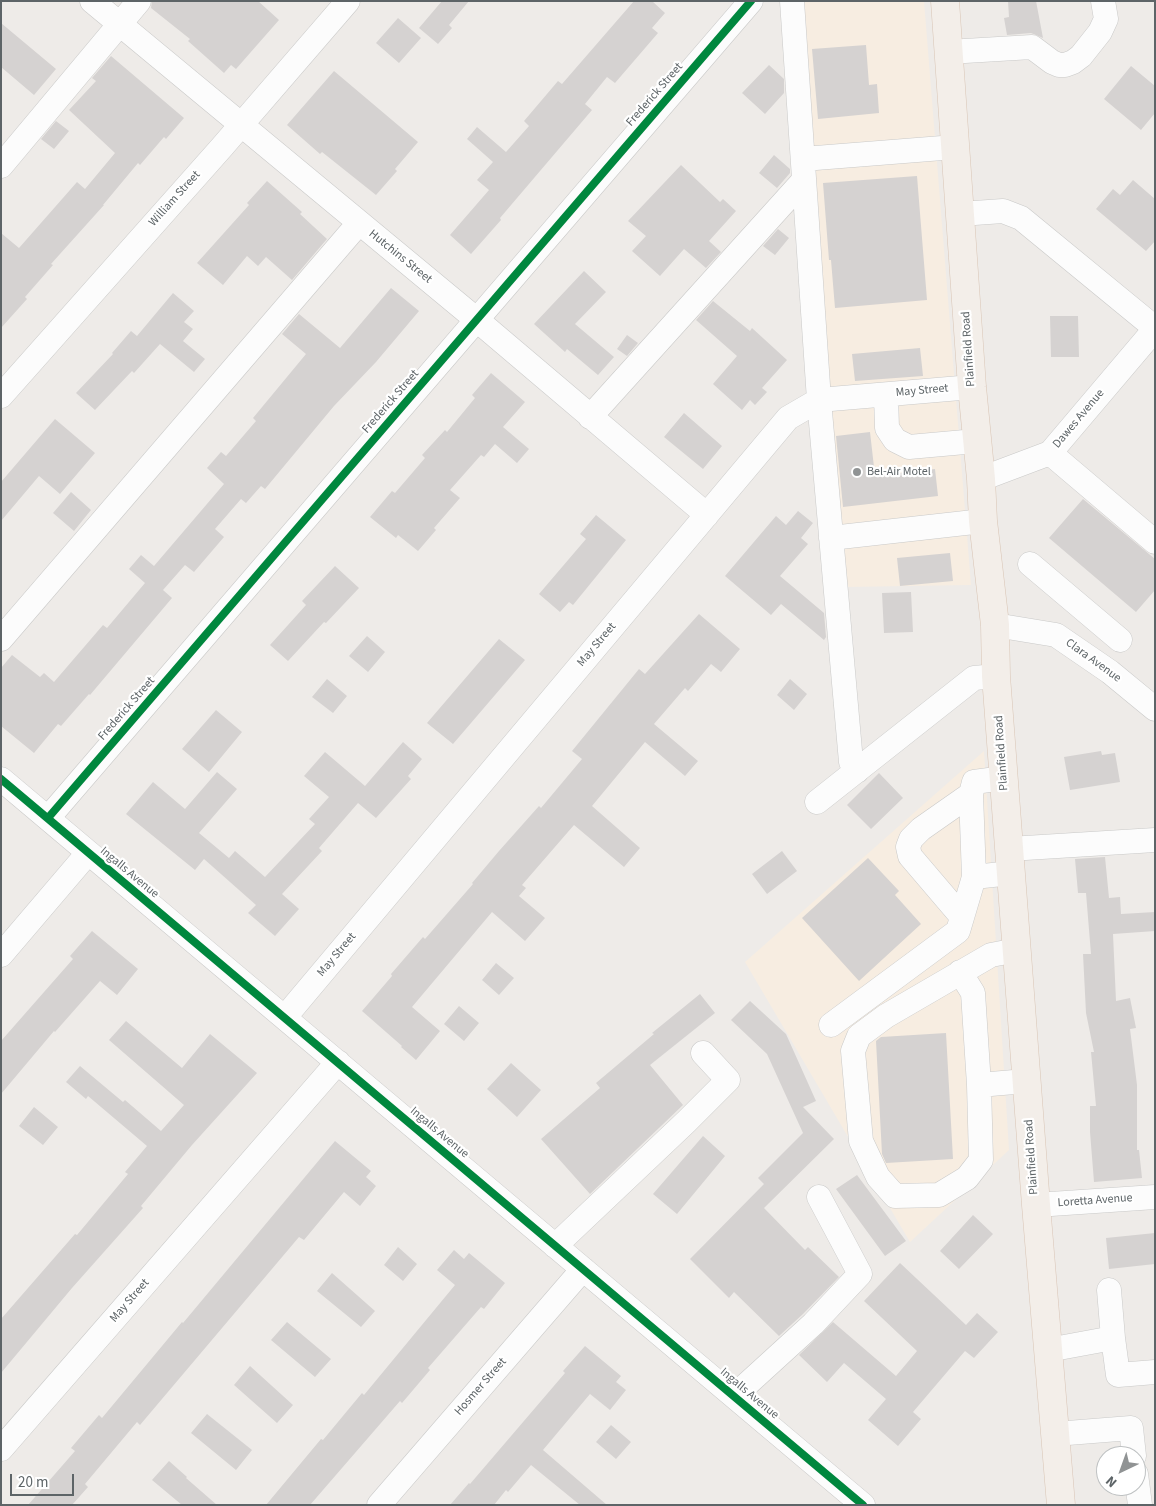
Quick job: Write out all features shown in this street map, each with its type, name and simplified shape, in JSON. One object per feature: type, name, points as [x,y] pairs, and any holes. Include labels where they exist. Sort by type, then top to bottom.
[{"type":"main road","name":"Plainfield Road","points":[[945,1],[976,441],[994,625],[1016,950],[1061,1505]]},
{"type":"street","name":"Hutchins Street","points":[[92,1],[477,320],[707,515]]},
{"type":"street","points":[[1,166],[140,1]]},
{"type":"street","name":"William Street","points":[[1,396],[348,1]]},
{"type":"street","name":"Frederick Street","points":[[48,818],[752,1]]},
{"type":"street","points":[[792,1],[819,400],[851,762],[857,770]]},
{"type":"street","points":[[948,52],[1032,47],[1052,62],[1065,66],[1082,56],[1100,32],[1105,10]]},
{"type":"street","points":[[590,417],[803,169],[955,147]]},
{"type":"street","points":[[960,214],[1003,211],[1021,218],[1155,328]]},
{"type":"street","points":[[1,639],[359,224]]},
{"type":"street","name":"Dawes Avenue","points":[[981,479],[1050,453],[1155,328]]},
{"type":"street","name":"May Street","points":[[285,1017],[788,418],[819,400],[972,387]]},
{"type":"street","points":[[886,395],[886,428],[894,440],[909,447],[976,441]]},
{"type":"street","points":[[1050,453],[1155,542]]},
{"type":"street","points":[[831,538],[983,521]]},
{"type":"street","points":[[1030,564],[1120,640]]},
{"type":"street","points":[[1056,635],[1081,607]]},
{"type":"street","name":"Clara Avenue","points":[[994,625],[1056,635],[1110,672],[1155,709]]},
{"type":"street","points":[[817,802],[974,678],[996,676]]},
{"type":"street","points":[[831,1025],[958,931],[974,877],[971,794],[974,782],[1004,778]]},
{"type":"street","name":"Ingalls Avenue","points":[[1,779],[863,1505]]},
{"type":"street","points":[[962,918],[910,856],[908,847],[911,839],[922,829],[971,794]]},
{"type":"street","points":[[974,877],[1010,861],[1155,840]]},
{"type":"street","points":[[1,955],[88,853]]},
{"type":"street","points":[[960,972],[974,993],[981,1160],[967,1178],[938,1195],[895,1196],[878,1177],[861,1141],[853,1051],[859,1036],[886,1016],[960,972],[991,954],[1016,950]]},
{"type":"street","points":[[555,1246],[728,1080],[702,1053]]},
{"type":"street","name":"May Street","points":[[1,1449],[338,1062]]},
{"type":"street","points":[[979,1086],[1026,1081]]},
{"type":"street","points":[[734,1396],[813,1324],[860,1274],[819,1197]]},
{"type":"street","name":"Loretta Avenue","points":[[1036,1205],[1155,1197]]},
{"type":"street","name":"Hosmer Street","points":[[379,1505],[583,1269]]},
{"type":"street","points":[[1109,1290],[1118,1375],[1155,1372]]},
{"type":"street","points":[[1048,1350],[1113,1338]]},
{"type":"street","points":[[1055,1434],[1130,1428],[1133,1446]]},
{"type":"street","points":[[1140,1505],[1155,1504]]},
{"type":"shaded area","points":[[800,1],[924,1],[971,585],[845,587]]},
{"type":"shaded area","points":[[984,751],[1009,1150],[910,1242],[745,962]]},
{"type":"building","points":[[152,1],[258,1],[279,20],[236,69],[231,65],[224,73],[188,41],[190,39],[151,8]]},
{"type":"building","points":[[442,1],[469,1],[449,25],[452,28],[438,44],[419,28]]},
{"type":"building","points":[[634,1],[652,1],[665,13],[652,28],[658,33],[615,83],[607,77],[585,104],[592,110],[471,254],[450,235],[489,190],[477,180],[493,162],[467,139],[477,127],[506,152],[529,126],[524,121],[558,81],[562,84]]},
{"type":"building","points":[[1008,1],[1036,1],[1043,38],[1031,33],[1007,35],[1004,18],[1009,17]]},
{"type":"building","points":[[398,18],[421,38],[399,63],[376,43]]},
{"type":"building","points":[[1,23],[56,69],[34,95],[1,67]]},
{"type":"building","points":[[866,45],[869,85],[877,84],[879,113],[818,119],[812,49]]},
{"type":"building","points":[[111,56],[184,118],[166,139],[164,137],[140,165],[138,163],[104,205],[51,264],[53,265],[25,297],[27,299],[1,328],[1,233],[19,248],[77,182],[85,189],[115,153],[69,110],[96,81],[92,78]]},
{"type":"building","points":[[769,65],[784,79],[784,93],[765,114],[742,93]]},
{"type":"building","points":[[1131,66],[1155,86],[1155,113],[1141,130],[1104,99]]},
{"type":"building","points":[[334,71],[418,142],[395,169],[397,171],[376,195],[322,152],[320,154],[287,125]]},
{"type":"building","points":[[56,121],[69,131],[54,149],[41,139]]},
{"type":"building","points":[[774,155],[790,169],[790,173],[777,188],[759,173]]},
{"type":"building","points":[[681,165],[720,202],[723,199],[736,211],[709,241],[721,252],[706,268],[684,249],[660,276],[632,251],[646,236],[628,221]]},
{"type":"building","points":[[917,176],[927,300],[835,308],[823,183]]},
{"type":"building","points":[[1133,180],[1155,199],[1155,241],[1146,251],[1096,209],[1113,189],[1120,195]]},
{"type":"building","points":[[267,181],[302,212],[300,214],[327,239],[292,280],[266,257],[258,266],[247,256],[223,285],[197,263],[249,205],[247,203]]},
{"type":"building","points":[[778,229],[789,238],[775,255],[763,246]]},
{"type":"building","points":[[584,271],[606,292],[575,324],[614,357],[598,375],[567,349],[565,352],[534,324]]},
{"type":"building","points":[[391,288],[419,311],[376,362],[334,406],[265,489],[261,486],[246,503],[241,499],[215,529],[224,537],[194,572],[185,565],[163,590],[172,598],[90,695],[61,726],[58,724],[34,753],[1,726],[1,668],[12,655],[40,677],[44,673],[54,682],[103,625],[107,628],[145,583],[129,569],[141,555],[154,566],[224,484],[207,468],[221,452],[226,456],[256,421],[253,418],[306,354],[282,334],[299,314],[340,348]]},
{"type":"building","points":[[173,293],[194,311],[184,322],[193,329],[183,341],[205,359],[194,372],[160,344],[134,373],[132,371],[95,410],[76,393],[113,354],[131,331],[137,336]]},
{"type":"building","points":[[713,301],[750,331],[752,328],[787,360],[762,388],[767,392],[755,405],[750,400],[742,410],[713,384],[737,356],[696,320]]},
{"type":"building","points":[[1050,316],[1078,316],[1079,357],[1051,357]]},
{"type":"building","points":[[627,335],[638,343],[627,356],[617,349]]},
{"type":"building","points":[[920,348],[923,376],[855,381],[852,354]]},
{"type":"building","points":[[491,373],[525,402],[503,427],[529,449],[517,463],[495,444],[484,457],[481,455],[450,490],[460,498],[434,528],[436,530],[418,551],[398,535],[396,538],[370,517],[392,491],[395,493],[425,458],[422,455],[445,430],[447,432],[475,398],[472,395]]},
{"type":"building","points":[[684,413],[722,446],[703,469],[664,437]]},
{"type":"building","points":[[55,419],[95,453],[60,494],[39,476],[1,521],[1,482]]},
{"type":"building","name":"Bel-Air Motel","points":[[870,432],[875,476],[935,469],[938,496],[843,507],[836,436]]},
{"type":"building","points":[[71,492],[91,510],[74,531],[53,513]]},
{"type":"building","points":[[1083,499],[1155,559],[1155,590],[1136,612],[1049,538]]},
{"type":"building","points":[[798,511],[813,523],[801,538],[808,544],[780,576],[824,613],[826,637],[824,640],[781,604],[771,615],[725,576],[776,516],[786,525]]},
{"type":"building","points":[[596,515],[626,540],[573,605],[569,602],[560,612],[539,594],[586,539],[580,534]]},
{"type":"building","points":[[950,553],[953,581],[900,586],[897,558]]},
{"type":"building","points":[[335,566],[359,588],[288,661],[270,645],[306,605],[302,601]]},
{"type":"building","points":[[911,592],[913,632],[884,633],[882,593]]},
{"type":"building","points":[[699,614],[740,649],[721,672],[711,664],[688,691],[685,688],[654,724],[698,761],[685,776],[645,742],[592,806],[640,848],[624,867],[574,825],[522,885],[526,888],[519,896],[545,918],[525,941],[492,912],[412,1007],[440,1031],[416,1060],[362,1011],[423,937],[425,939],[499,851],[539,806],[541,808],[582,759],[572,751],[639,669],[645,674]]},
{"type":"building","points":[[367,636],[385,652],[368,672],[349,656]]},
{"type":"building","points":[[499,639],[525,660],[453,744],[427,723]]},
{"type":"building","points":[[327,679],[347,696],[333,713],[312,697]]},
{"type":"building","points":[[790,679],[807,694],[794,710],[777,695]]},
{"type":"building","points":[[216,710],[242,732],[209,772],[182,749]]},
{"type":"building","points":[[403,742],[422,759],[408,776],[411,779],[376,818],[358,803],[319,848],[322,851],[282,894],[299,909],[275,936],[248,913],[256,905],[204,859],[195,870],[126,814],[153,782],[185,809],[217,772],[237,789],[199,833],[229,858],[235,851],[265,877],[315,824],[309,819],[329,797],[304,776],[325,752],[365,786]]},
{"type":"building","points":[[1101,751],[1102,755],[1115,753],[1120,782],[1070,790],[1064,757]]},
{"type":"building","points":[[879,773],[903,798],[871,829],[847,805]]},
{"type":"building","points":[[782,851],[797,871],[767,894],[752,874]]},
{"type":"building","points":[[1105,857],[1109,898],[1120,897],[1121,914],[1155,912],[1155,931],[1113,934],[1116,1001],[1130,998],[1136,1028],[1130,1029],[1137,1085],[1137,1150],[1139,1150],[1142,1178],[1094,1182],[1090,1106],[1096,1106],[1091,1052],[1094,1052],[1086,1013],[1083,954],[1091,954],[1086,893],[1078,893],[1075,859]]},
{"type":"building","points":[[868,858],[899,891],[895,895],[921,924],[859,981],[802,918]]},
{"type":"building","points":[[92,931],[138,969],[117,995],[100,981],[54,1031],[1,1094],[1,1041],[73,959],[70,956]]},
{"type":"building","points":[[496,963],[514,978],[499,995],[482,980]]},
{"type":"building","points":[[700,994],[715,1013],[650,1065],[683,1105],[590,1194],[541,1139],[600,1088],[596,1083],[654,1034],[652,1033]]},
{"type":"building","points":[[750,1001],[786,1034],[816,1101],[803,1107],[834,1139],[764,1208],[805,1250],[808,1247],[839,1277],[779,1336],[734,1292],[729,1298],[690,1259],[764,1184],[758,1178],[803,1133],[767,1054],[731,1020]]},
{"type":"building","points":[[459,1006],[479,1023],[464,1041],[444,1024]]},
{"type":"building","points":[[126,1021],[182,1068],[210,1034],[257,1073],[192,1145],[141,1206],[143,1208],[72,1288],[1,1373],[1,1319],[75,1234],[77,1235],[128,1174],[125,1172],[147,1146],[88,1096],[86,1099],[66,1082],[80,1066],[123,1102],[125,1100],[161,1131],[184,1105],[109,1040]]},
{"type":"building","points":[[946,1033],[953,1159],[886,1163],[882,1154],[876,1041],[881,1037]]},
{"type":"building","points":[[511,1063],[541,1090],[517,1117],[487,1089]]},
{"type":"building","points":[[34,1107],[58,1127],[43,1145],[19,1126]]},
{"type":"building","points":[[703,1136],[725,1156],[677,1214],[653,1194]]},
{"type":"building","points":[[335,1141],[371,1171],[366,1177],[376,1186],[360,1206],[344,1192],[304,1240],[299,1237],[140,1425],[137,1422],[85,1484],[88,1487],[72,1505],[28,1505],[75,1451],[71,1448],[99,1415],[102,1418]]},
{"type":"building","points":[[857,1175],[906,1241],[885,1256],[836,1189]]},
{"type":"building","points":[[973,1215],[993,1234],[959,1269],[940,1251]]},
{"type":"building","points":[[1155,1233],[1155,1264],[1109,1269],[1106,1238]]},
{"type":"building","points":[[398,1247],[417,1264],[403,1281],[384,1265]]},
{"type":"building","points":[[454,1250],[464,1259],[469,1253],[505,1283],[484,1309],[481,1307],[428,1368],[430,1370],[402,1403],[400,1401],[310,1505],[266,1505],[321,1439],[323,1440],[362,1393],[364,1395],[455,1285],[437,1270]]},
{"type":"building","points":[[900,1263],[966,1325],[977,1313],[998,1332],[974,1358],[965,1351],[913,1412],[921,1419],[898,1446],[868,1420],[886,1399],[844,1363],[827,1382],[799,1355],[833,1322],[896,1376],[917,1351],[864,1301]]},
{"type":"building","points":[[332,1273],[375,1311],[361,1327],[317,1291]]},
{"type":"building","points":[[287,1322],[331,1359],[315,1377],[271,1340]]},
{"type":"building","points":[[585,1346],[621,1376],[616,1382],[626,1390],[610,1410],[590,1394],[543,1450],[607,1505],[580,1505],[531,1465],[494,1505],[450,1505],[565,1373],[563,1371]]},
{"type":"building","points":[[250,1366],[293,1405],[277,1423],[234,1385]]},
{"type":"building","points":[[207,1414],[252,1450],[236,1470],[191,1433]]},
{"type":"building","points":[[611,1425],[631,1442],[616,1459],[596,1442]]},
{"type":"building","points":[[169,1461],[217,1505],[182,1505],[152,1480]]},
{"type":"cycle path","points":[[48,818],[751,1]]},
{"type":"cycle path","points":[[1,779],[863,1505]]},
{"type":"place","name":"Bel-Air Motel","points":[[857,472]]}]
